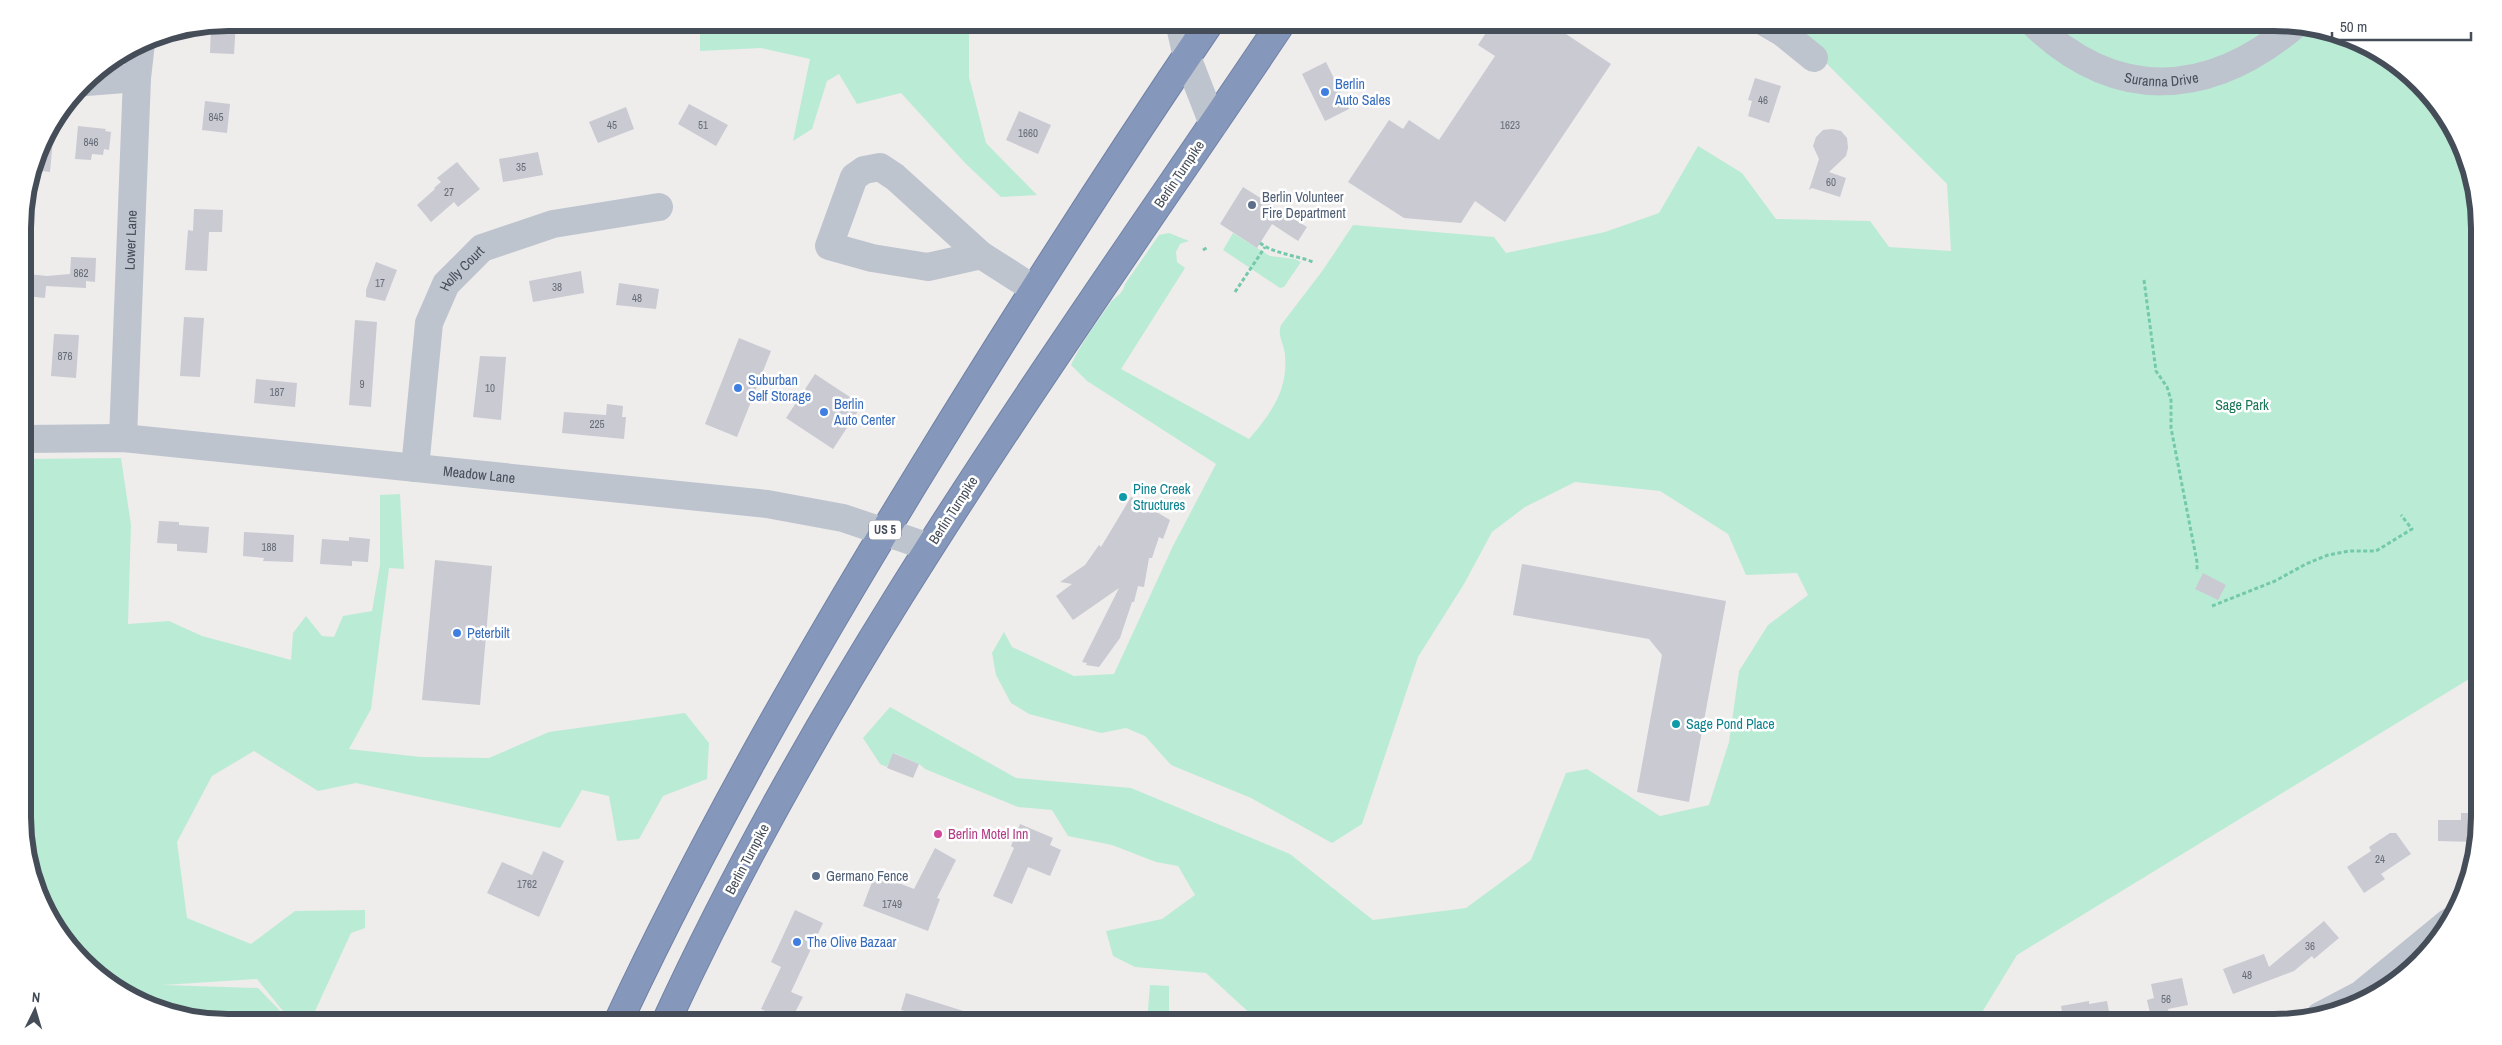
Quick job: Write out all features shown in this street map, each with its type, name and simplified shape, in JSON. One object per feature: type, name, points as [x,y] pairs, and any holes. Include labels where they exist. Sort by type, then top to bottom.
[{"type":"highway","name":"US 5","points":[[622,1014],[734,792],[788,694],[884,531],[1034,289],[1204,31]]},
{"type":"highway","name":"Berlin Turnpike","points":[[670,1014],[770,816],[854,668],[929,547],[1051,361],[1276,31]]},
{"type":"street","points":[[1181,31],[1186,57],[1213,124]]},
{"type":"street","points":[[1780,31],[1814,58]]},
{"type":"street","name":"Suranna Drive","points":[[2041,31],[2055,44],[2085,63],[2115,74],[2156,82],[2199,78],[2228,69],[2266,49],[2287,32]]},
{"type":"street","name":"Lower Lane","points":[[123,438],[137,78],[140,53]]},
{"type":"street","points":[[97,81],[137,78]]},
{"type":"street","points":[[981,255],[928,267],[872,258],[828,246],[854,178],[864,170],[880,167],[895,177],[981,255],[1034,289]]},
{"type":"street","name":"Holly Court","points":[[415,468],[429,323],[446,284],[482,248],[553,224],[659,207]]},
{"type":"street","points":[[942,264],[948,246],[947,223]]},
{"type":"street","name":"Meadow Lane","points":[[31,439],[123,438],[777,505],[843,518],[929,547]]},
{"type":"street","points":[[2365,991],[2429,939]]},
{"type":"path","points":[[1260,243],[1272,251],[1290,254],[1313,262]]},
{"type":"path","points":[[1235,292],[1265,246]]},
{"type":"path","points":[[1203,250],[1208,248]]},
{"type":"path","points":[[2144,280],[2156,371],[2167,387],[2171,400],[2170,428],[2197,562],[2197,572]]},
{"type":"path","points":[[2212,606],[2275,581],[2306,564],[2328,555],[2349,551],[2376,551],[2384,548],[2412,529],[2401,515]]},
{"type":"green space","points":[[700,31],[969,31],[969,77],[986,143],[1037,195],[1001,197],[965,163],[901,93],[857,104],[839,74],[827,81],[812,129],[793,141],[810,59],[761,48],[700,51]]},
{"type":"green space","name":"Sage Park","points":[[1794,31],[2274,31],[2300,33],[2325,38],[2349,46],[2383,64],[2404,80],[2430,108],[2456,153],[2467,189],[2471,228],[2471,678],[2017,955],[1981,1014],[1251,1014],[1206,973],[1135,967],[1113,956],[1106,931],[1162,919],[1195,895],[1178,866],[1156,862],[1112,845],[1068,836],[1052,810],[1018,807],[925,769],[919,764],[894,753],[887,767],[880,764],[863,738],[890,707],[1016,778],[1131,788],[1290,854],[1373,920],[1466,908],[1531,860],[1566,773],[1587,769],[1660,816],[1709,805],[1729,742],[1739,671],[1768,625],[1808,595],[1797,573],[1746,575],[1728,534],[1660,491],[1575,482],[1525,507],[1492,532],[1464,584],[1418,657],[1362,824],[1332,843],[1251,798],[1171,765],[1145,736],[1126,728],[1101,733],[1029,714],[1011,703],[996,675],[992,653],[1004,632],[1012,647],[1074,676],[1114,674],[1173,546],[1216,464],[1087,381],[1071,365],[1090,333],[1111,302],[1121,292],[1159,235],[1169,233],[1189,241],[1180,244],[1176,252],[1177,262],[1185,268],[1121,369],[1249,439],[1271,410],[1281,391],[1284,380],[1285,355],[1280,336],[1281,325],[1323,270],[1353,225],[1494,237],[1506,253],[1605,232],[1659,213],[1698,146],[1742,173],[1776,219],[1870,221],[1889,247],[1951,251],[1947,184]]},
{"type":"green space","points":[[1233,233],[1270,256],[1295,259],[1301,262],[1284,287],[1280,288],[1223,250]]},
{"type":"green space","points":[[121,458],[131,525],[128,624],[169,621],[202,636],[291,660],[293,633],[306,616],[322,636],[334,637],[343,616],[372,611],[380,565],[380,495],[400,494],[404,569],[389,568],[371,709],[349,749],[421,757],[489,758],[549,732],[685,713],[709,743],[707,779],[663,796],[639,839],[617,841],[609,796],[582,790],[560,828],[356,783],[318,791],[254,751],[212,776],[177,842],[187,918],[251,944],[295,911],[365,910],[365,928],[351,933],[314,1014],[285,1014],[257,979],[163,985],[258,988],[283,1014],[202,1012],[177,1007],[153,999],[119,981],[98,965],[80,947],[64,926],[46,892],[35,856],[31,817],[31,459]]},
{"type":"green space","points":[[1150,985],[1169,986],[1169,1014],[1148,1014]]},
{"type":"building","points":[[235,31],[234,54],[210,53],[211,32]]},
{"type":"building","points":[[1487,31],[1562,31],[1611,64],[1505,222],[1475,201],[1461,223],[1404,218],[1348,182],[1389,120],[1403,129],[1409,120],[1439,140],[1495,56],[1478,45]]},
{"type":"building","name":"Berlin Auto Sales","points":[[1326,62],[1349,109],[1325,121],[1302,74]]},
{"type":"building","points":[[1755,78],[1781,86],[1769,123],[1748,116],[1752,101],[1748,100]]},
{"type":"building","points":[[205,101],[230,104],[227,133],[202,130]]},
{"type":"building","points":[[689,104],[728,125],[716,146],[678,124]]},
{"type":"building","points":[[626,107],[634,129],[598,143],[589,122]]},
{"type":"building","points":[[1019,111],[1051,125],[1038,154],[1006,140]]},
{"type":"building","points":[[78,126],[106,129],[105,131],[111,132],[109,150],[104,149],[103,155],[92,154],[91,160],[75,159]]},
{"type":"building","points":[[1823,130],[1841,131],[1847,138],[1848,148],[1846,156],[1829,172],[1846,178],[1840,197],[1812,188],[1809,190],[1819,159],[1813,146],[1816,137]]},
{"type":"building","points":[[53,139],[50,172],[40,171]]},
{"type":"building","points":[[538,152],[543,175],[503,182],[499,159]]},
{"type":"building","points":[[457,162],[480,189],[458,207],[454,202],[431,222],[417,205],[441,182],[437,178]]},
{"type":"building","name":"Berlin Volunteer Fire Department","points":[[1243,187],[1307,227],[1298,241],[1272,224],[1257,248],[1220,224]]},
{"type":"building","points":[[194,209],[223,210],[222,232],[209,232],[207,271],[185,270],[188,230],[193,231]]},
{"type":"building","points":[[71,257],[96,258],[95,282],[86,281],[86,288],[46,286],[45,298],[31,297],[31,274],[47,276],[70,274]]},
{"type":"building","points":[[376,262],[397,270],[385,301],[366,297],[366,290]]},
{"type":"building","points":[[581,271],[584,293],[533,302],[529,281]]},
{"type":"building","points":[[619,283],[659,289],[656,309],[616,305]]},
{"type":"building","points":[[184,317],[204,318],[200,377],[180,376]]},
{"type":"building","points":[[355,320],[377,322],[371,407],[349,405]]},
{"type":"building","points":[[54,334],[79,335],[76,378],[51,376]]},
{"type":"building","name":"Suburban Self Storage","points":[[739,338],[771,351],[737,437],[705,424]]},
{"type":"building","points":[[480,356],[506,357],[501,420],[473,417]]},
{"type":"building","name":"Berlin Auto Center","points":[[815,374],[862,405],[833,449],[786,418]]},
{"type":"building","points":[[256,379],[297,383],[295,407],[254,403]]},
{"type":"building","points":[[607,404],[623,406],[622,417],[626,417],[624,439],[562,433],[564,412],[606,415]]},
{"type":"building","points":[[1131,497],[1170,520],[1163,539],[1159,537],[1152,558],[1149,558],[1144,587],[1138,586],[1120,638],[1099,667],[1086,665],[1087,663],[1082,662],[1119,588],[1073,620],[1056,596],[1072,584],[1060,582],[1085,565],[1099,545],[1101,547]]},
{"type":"building","points":[[159,521],[179,522],[179,525],[209,527],[207,553],[177,551],[177,544],[157,543]]},
{"type":"building","points":[[244,532],[294,535],[293,562],[263,561],[264,558],[243,556]]},
{"type":"building","points":[[349,537],[370,539],[368,562],[352,561],[352,566],[320,564],[322,539],[349,541]]},
{"type":"building","name":"Peterbilt","points":[[435,560],[492,566],[480,705],[422,700]]},
{"type":"building","name":"Sage Pond Place","points":[[1522,564],[1726,601],[1689,802],[1637,792],[1662,655],[1649,639],[1513,615]]},
{"type":"building","points":[[2203,573],[2226,585],[2218,600],[2195,589]]},
{"type":"building","points":[[893,753],[919,764],[913,778],[887,768]]},
{"type":"building","points":[[2461,813],[2471,813],[2469,842],[2438,841],[2438,820],[2461,820]]},
{"type":"building","points":[[1020,824],[1053,838],[1050,845],[1061,850],[1050,876],[1028,867],[1012,904],[993,896],[1014,848],[1011,846]]},
{"type":"building","points":[[2390,833],[2396,833],[2411,854],[2381,874],[2385,879],[2364,893],[2347,867],[2371,851],[2369,847]]},
{"type":"building","points":[[935,848],[956,860],[937,898],[940,899],[928,931],[863,906],[875,874],[914,889]]},
{"type":"building","points":[[543,851],[564,861],[539,917],[487,893],[502,862],[532,875]]},
{"type":"building","points":[[795,910],[823,923],[791,992],[803,997],[794,1014],[772,1014],[761,1009],[781,967],[771,962]]},
{"type":"building","points":[[2324,921],[2339,938],[2314,959],[2312,956],[2294,971],[2233,994],[2223,969],[2264,954],[2269,967]]},
{"type":"building","points":[[2182,978],[2188,1005],[2168,1009],[2169,1014],[2150,1014],[2147,1000],[2154,998],[2151,984]]},
{"type":"building","points":[[906,993],[973,1014],[914,1014],[901,1010]]},
{"type":"building","points":[[2089,1001],[2089,1004],[2107,1001],[2109,1014],[2062,1014],[2061,1006]]},
{"type":"place","name":"Berlin Auto Sales","points":[[1325,92]]},
{"type":"place","name":"Berlin Volunteer Fire Department","points":[[1252,205]]},
{"type":"place","name":"Suburban Self Storage","points":[[738,388]]},
{"type":"place","name":"Berlin Auto Center","points":[[824,412]]},
{"type":"place","name":"Pine Creek Structures","points":[[1123,497]]},
{"type":"place","name":"Peterbilt","points":[[457,633]]},
{"type":"place","name":"Sage Pond Place","points":[[1676,724]]},
{"type":"place","name":"Berlin Motel Inn","points":[[938,834]]},
{"type":"place","name":"Germano Fence","points":[[816,876]]},
{"type":"place","name":"The Olive Bazaar","points":[[797,942]]}]
